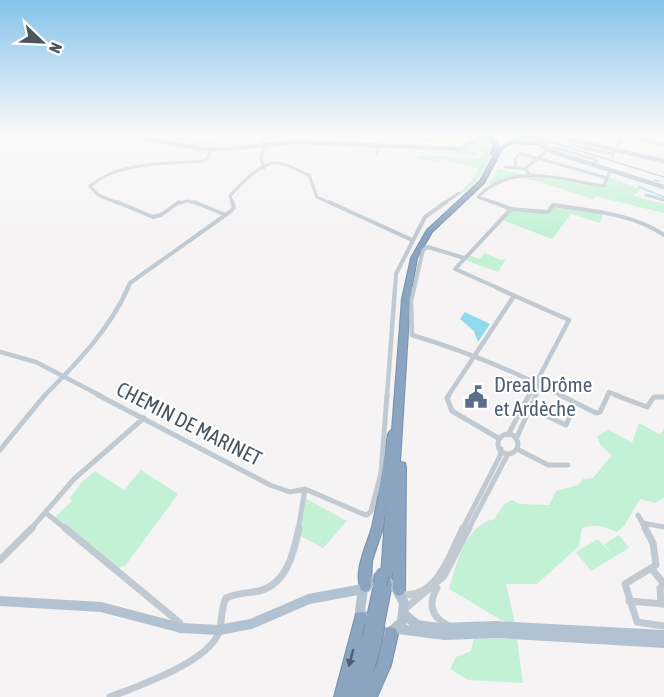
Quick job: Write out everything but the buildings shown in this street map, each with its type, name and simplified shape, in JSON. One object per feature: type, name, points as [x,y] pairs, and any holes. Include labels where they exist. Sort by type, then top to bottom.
[{"type":"highway","points":[[376,582],[394,430],[401,303],[411,257],[432,223],[482,179],[487,168]]},
{"type":"highway","points":[[341,697],[368,618],[376,582],[400,396],[407,291],[416,255],[438,220],[484,179],[490,168]]},
{"type":"highway","points":[[400,396],[400,591]]},
{"type":"highway","points":[[376,582],[367,555],[377,528],[394,430]]},
{"type":"highway","points":[[359,697],[372,640],[368,618]]},
{"type":"highway","points":[[370,697],[384,665],[394,631]]},
{"type":"highway","points":[[352,697],[372,640]]},
{"type":"main road","points":[[603,168],[664,187]]},
{"type":"main road","points":[[0,601],[101,607],[179,627],[219,630],[251,624],[309,598],[342,594],[384,579],[400,591],[405,612],[413,623],[430,627],[664,635]]},
{"type":"main road","points":[[368,618],[376,582]]},
{"type":"main road","points":[[342,594],[368,618],[375,633],[394,631],[445,635],[497,633],[664,643]]},
{"type":"main road","points":[[394,631],[405,612]]},
{"type":"street","points":[[131,168],[106,176],[90,186],[98,195],[153,217],[162,216],[179,203],[188,201],[226,215]]},
{"type":"street","points":[[0,450],[62,376],[80,360],[115,314],[130,283],[234,209],[230,196],[244,184],[248,177],[264,168]]},
{"type":"street","points":[[290,168],[309,175],[317,197],[412,240],[425,217],[459,193]]},
{"type":"street","points":[[511,168],[525,170],[527,173],[538,176],[602,186],[610,170]]},
{"type":"street","points":[[570,168],[607,178]]},
{"type":"street","points":[[538,176],[507,176],[493,182],[479,196],[481,199],[511,208],[548,212],[551,206],[555,206],[644,224],[659,229],[664,235]]},
{"type":"street","points":[[646,195],[664,200]]},
{"type":"street","points":[[498,438],[508,435],[537,393],[537,383],[571,320],[456,270],[464,258],[511,208]]},
{"type":"street","name":"CHEMIN DE MARINET","points":[[0,352],[36,362],[270,485],[290,492],[305,489],[367,515],[371,511],[381,473],[399,278],[412,240]]},
{"type":"street","points":[[464,258],[426,247],[414,280],[411,301],[412,335],[475,356],[599,413],[609,392],[647,407],[651,404],[652,398],[664,397]]},
{"type":"street","points":[[400,591],[409,596],[425,591],[438,577],[500,456],[498,438],[456,414],[447,403],[449,394],[514,296]]},
{"type":"street","points":[[527,407],[566,425],[576,403]]},
{"type":"street","points":[[527,407],[516,439],[519,450],[548,465],[568,465]]},
{"type":"street","points":[[0,560],[46,513],[74,479],[144,418]]},
{"type":"street","points":[[508,435],[516,439]]},
{"type":"street","points":[[501,449],[508,454],[515,454],[519,450]]},
{"type":"street","points":[[473,627],[445,624],[437,618],[431,600],[508,454]]},
{"type":"street","points":[[110,697],[186,661],[215,641],[219,630],[221,607],[226,598],[264,590],[282,578],[292,553],[305,489]]},
{"type":"street","points":[[46,513],[180,623],[179,627]]},
{"type":"street","points":[[638,514],[656,556],[656,565],[625,584],[637,622],[664,626]]},
{"type":"street","points":[[643,523],[664,527]]},
{"type":"street","points":[[629,601],[662,604],[660,588],[664,585],[651,568]]},
{"type":"street","points":[[405,612],[411,602],[434,588],[444,576]]},
{"type":"green space","points":[[476,168],[484,168],[477,180],[458,195],[475,177],[478,168]]},
{"type":"green space","points":[[497,169],[527,175],[535,173],[551,179],[602,186],[608,177],[641,189],[633,196],[664,204],[664,213],[595,196],[594,199],[528,179],[510,178],[493,186],[489,183],[497,173]]},
{"type":"green space","points":[[551,207],[603,215],[600,223],[571,214],[552,239],[502,220],[511,210],[548,213]]},
{"type":"green space","points":[[485,253],[501,260],[506,259],[498,272],[465,260],[469,255],[479,259]]},
{"type":"green space","points":[[639,423],[661,435],[664,428],[664,498],[655,503],[640,499],[624,526],[617,532],[596,526],[582,528],[579,546],[537,584],[506,584],[515,623],[501,620],[449,589],[459,557],[469,537],[484,523],[494,519],[504,504],[512,500],[520,504],[549,505],[556,491],[578,485],[583,479],[593,478],[612,455],[601,446],[597,437],[608,429],[632,443]]},
{"type":"green space","points":[[141,470],[178,494],[125,566],[115,568],[53,519],[72,501],[70,498],[82,482],[95,471],[124,490]]},
{"type":"green space","points":[[305,498],[347,521],[323,548],[297,534]]},
{"type":"green space","points":[[619,535],[629,548],[591,571],[576,552],[598,539],[613,556],[604,544]]},
{"type":"green space","points":[[474,638],[517,639],[523,683],[468,680],[450,669],[456,657],[471,651]]},
{"type":"water","points":[[465,312],[490,324],[478,342],[474,331],[460,319]]},
{"type":"waterway","points":[[654,180],[659,181]]},
{"type":"waterway","points":[[639,187],[664,197]]},
{"type":"railway","points":[[634,168],[664,177]]},
{"type":"place","name":"Dreal Drôme et Ardèche","points":[[476,397]]}]
